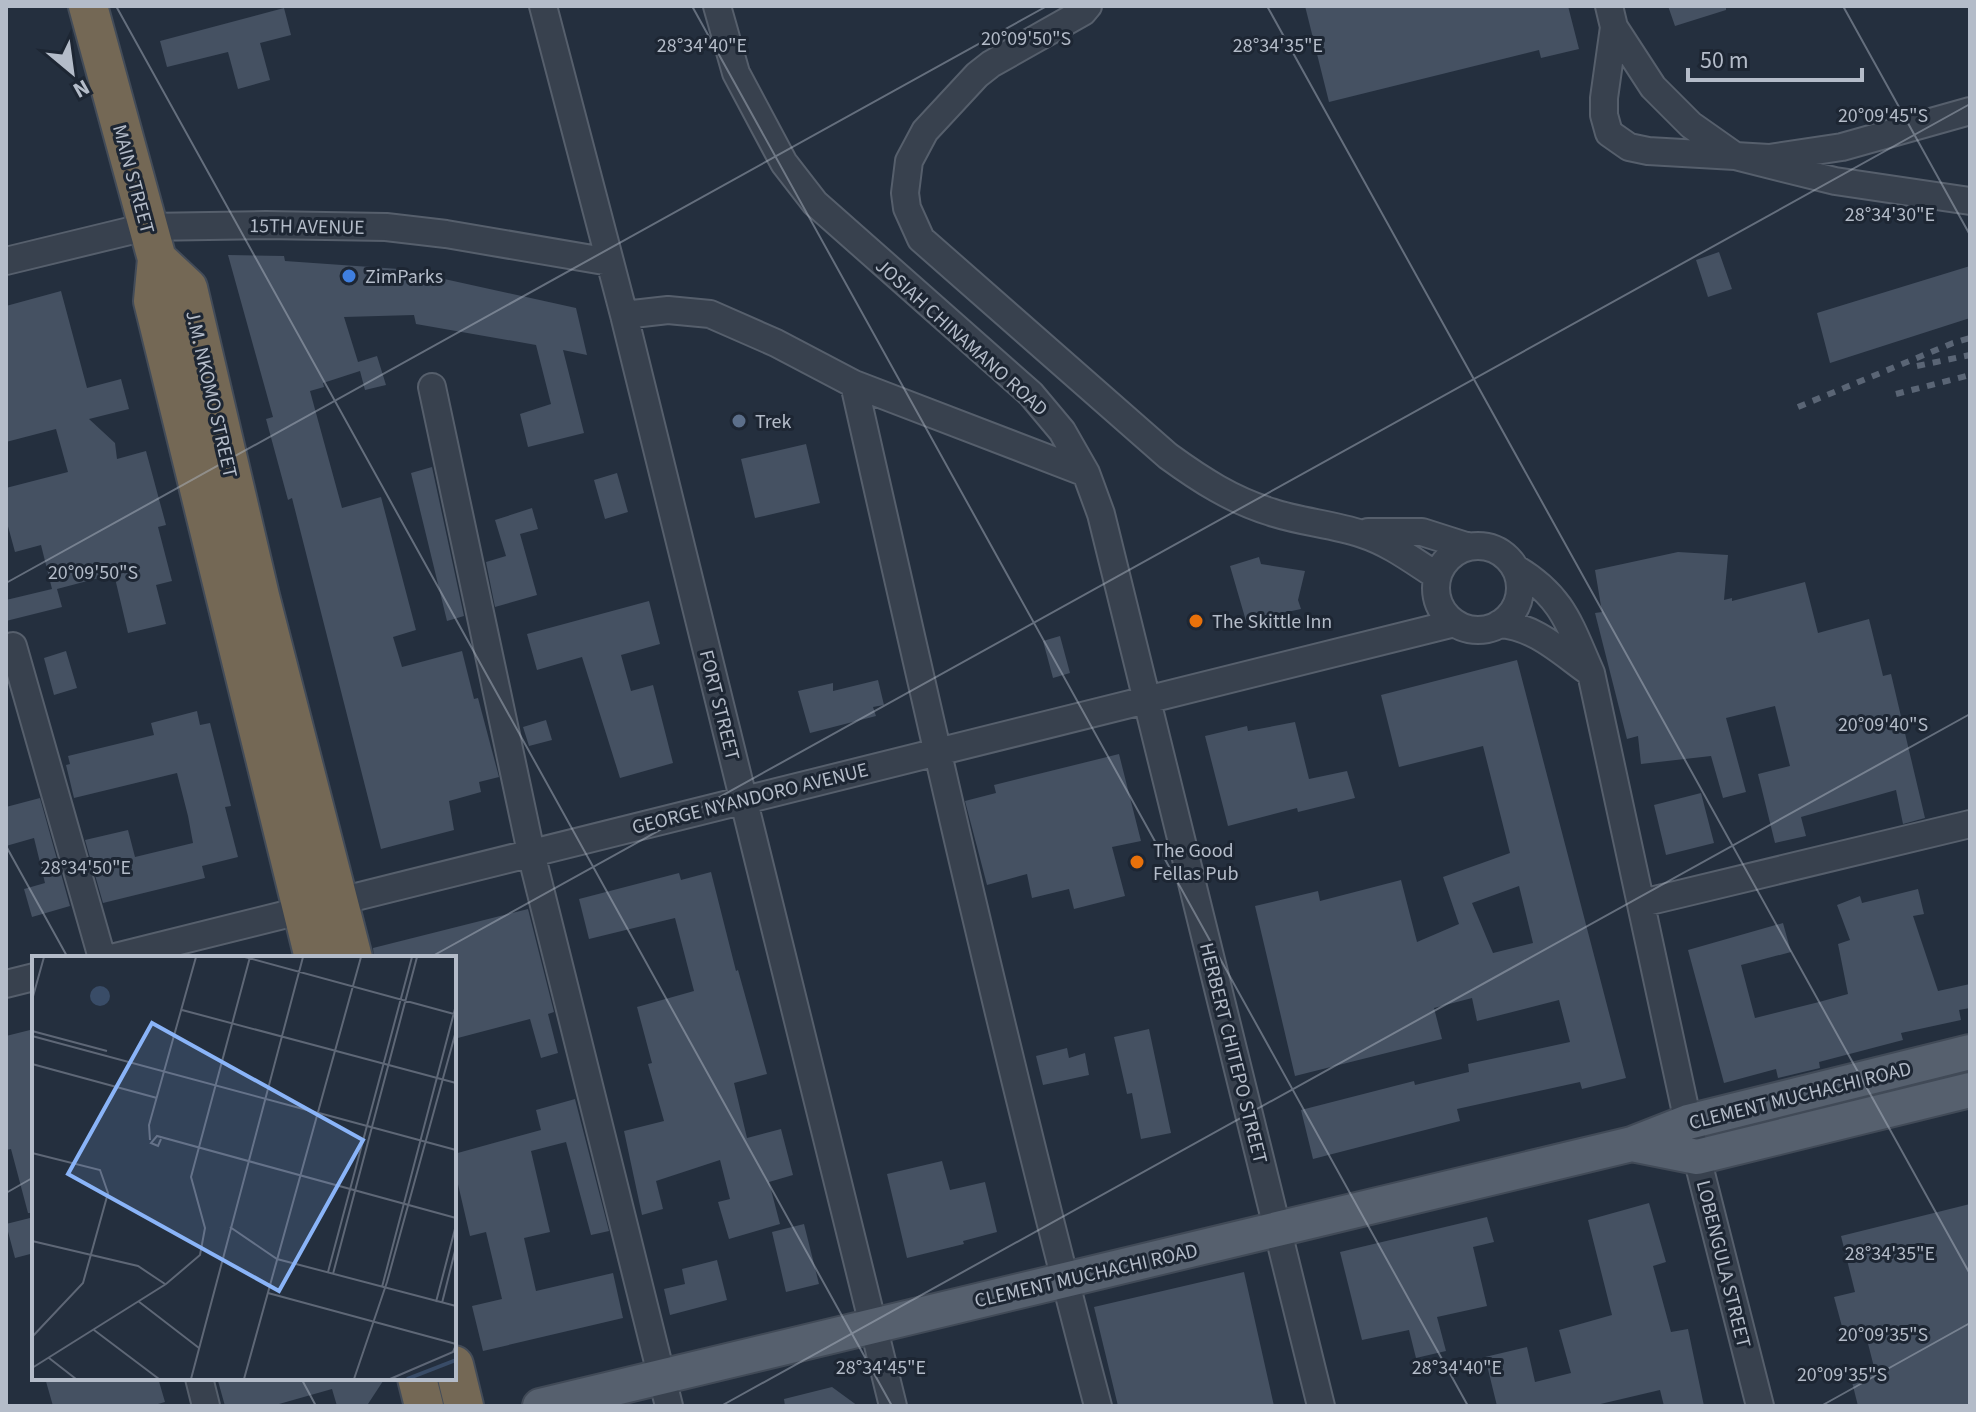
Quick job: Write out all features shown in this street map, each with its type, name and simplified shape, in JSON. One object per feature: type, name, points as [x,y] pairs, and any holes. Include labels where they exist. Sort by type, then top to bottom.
[{"type":"highway","name":"MAIN STREET","points":[[88,6],[152,243]]},
{"type":"highway","name":"J.M. NKOMO STREET","points":[[152,243],[188,288],[289,716],[353,956]]},
{"type":"highway","name":"J.M. NKOMO STREET","points":[[152,243],[153,301],[314,956]]},
{"type":"highway","points":[[456,1373],[464,1406]]},
{"type":"highway","points":[[418,1380],[424,1406]]},
{"type":"main road","name":"CLEMENT MUCHACHI ROAD","points":[[540,1406],[665,1391],[873,1326],[1632,1144],[1688,1122],[1970,1052]]},
{"type":"main road","name":"CLEMENT MUCHACHI ROAD","points":[[1632,1144],[1697,1157],[1970,1090]]},
{"type":"street","name":"FORT STREET","points":[[543,6],[624,315],[893,1406]]},
{"type":"street","name":"JOSIAH CHINAMANO ROAD","points":[[717,6],[741,85],[784,163],[815,203],[1031,394],[1062,431],[1086,473],[1101,514],[1146,699]]},
{"type":"street","points":[[1088,6],[1083,12],[991,64],[925,131],[909,161],[905,193],[907,208],[921,239],[1168,456],[1208,485],[1241,502],[1273,513],[1360,533],[1404,553],[1436,582]]},
{"type":"street","points":[[1611,16],[1653,87],[1673,108],[1735,156],[1835,181],[1970,201]]},
{"type":"street","points":[[1611,16],[1604,115],[1609,133],[1629,147],[1648,151],[1769,158],[1842,147],[1970,111]]},
{"type":"street","name":"15TH AVENUE","points":[[6,261],[152,243],[386,227],[610,262]]},
{"type":"street","points":[[624,315],[668,310],[710,314],[776,343],[854,384],[1086,473]]},
{"type":"street","points":[[854,384],[937,752],[1098,1406]]},
{"type":"street","points":[[432,387],[532,853],[665,1391]]},
{"type":"street","points":[[1360,533],[1422,532],[1504,554],[1515,568],[1520,589],[1514,609],[1499,624]]},
{"type":"street","points":[[1469,547],[1455,552],[1444,562],[1436,582],[1438,603],[1445,614],[1455,623],[1477,630],[1499,624],[1529,630],[1591,673]]},
{"type":"street","name":"LOBENGULA STREET","points":[[1515,568],[1546,588],[1565,614],[1591,673],[1688,1122],[1760,1406]]},
{"type":"street","name":"GEORGE NYANDORO AVENUE","points":[[1389,639],[1410,622],[1436,582]]},
{"type":"street","name":"GEORGE NYANDORO AVENUE","points":[[119,956],[1455,623]]},
{"type":"street","points":[[13,646],[101,956]]},
{"type":"street","name":"HERBERT CHITEPO STREET","points":[[1146,699],[1321,1406]]},
{"type":"street","points":[[1642,903],[1970,824]]},
{"type":"street","points":[[6,984],[32,978]]},
{"type":"street","points":[[200,1380],[206,1406]]},
{"type":"building","points":[[1305,6],[1568,6],[1579,49],[1541,58],[1539,50],[1329,102]]},
{"type":"building","points":[[1668,6],[1726,6],[1726,10],[1675,26]]},
{"type":"building","points":[[284,8],[291,35],[260,43],[270,80],[238,89],[228,52],[167,67],[160,41]]},
{"type":"building","points":[[1719,252],[1732,289],[1708,297],[1696,260]]},
{"type":"building","points":[[228,255],[284,256],[285,261],[399,269],[576,308],[587,355],[563,350],[584,433],[528,447],[520,414],[551,404],[536,345],[416,324],[414,315],[344,317],[358,362],[377,356],[386,385],[365,390],[360,371],[323,383],[324,387],[310,391],[342,508],[381,497],[416,630],[393,637],[402,667],[462,651],[474,699],[478,698],[499,777],[479,782],[481,792],[449,801],[454,830],[381,849],[292,498],[288,500],[266,419],[273,417]]},
{"type":"building","points":[[1970,266],[1970,318],[1830,363],[1817,313]]},
{"type":"building","points":[[61,291],[87,388],[121,379],[129,409],[89,419],[115,443],[117,459],[146,451],[166,525],[158,527],[172,581],[156,585],[166,624],[128,633],[114,574],[57,589],[62,607],[6,621],[6,600],[52,589],[41,545],[15,552],[6,519],[6,488],[68,472],[56,429],[6,442],[6,306]]},
{"type":"building","points":[[806,444],[820,503],[755,518],[741,459]]},
{"type":"building","points":[[432,467],[464,616],[447,621],[411,473]]},
{"type":"building","points":[[617,473],[628,512],[605,519],[594,480]]},
{"type":"building","points":[[532,508],[538,529],[520,534],[537,595],[495,607],[486,562],[506,556],[495,520]]},
{"type":"building","points":[[1678,552],[1728,555],[1724,600],[1732,598],[1732,601],[1805,582],[1818,633],[1869,619],[1883,676],[1891,674],[1925,818],[1903,824],[1896,790],[1801,817],[1806,836],[1775,843],[1758,774],[1790,766],[1775,706],[1726,718],[1746,792],[1723,798],[1711,756],[1641,764],[1638,736],[1627,739],[1595,613],[1602,612],[1595,570]]},
{"type":"building","points":[[1259,557],[1261,564],[1305,571],[1298,600],[1301,609],[1246,621],[1230,566]]},
{"type":"building","points":[[649,601],[660,644],[621,655],[631,691],[653,685],[673,763],[620,778],[582,657],[537,670],[527,634]]},
{"type":"building","points":[[1060,636],[1070,673],[1053,678],[1043,641]]},
{"type":"building","points":[[66,651],[77,688],[54,695],[44,658]]},
{"type":"building","points":[[1517,660],[1626,1078],[1582,1089],[1580,1082],[1457,1109],[1460,1121],[1313,1159],[1301,1110],[1414,1081],[1415,1085],[1469,1072],[1468,1064],[1570,1042],[1559,1000],[1477,1021],[1472,998],[1434,1008],[1442,1039],[1295,1076],[1255,906],[1318,891],[1320,901],[1401,880],[1417,942],[1459,924],[1443,877],[1510,853],[1483,746],[1399,767],[1381,695]],"holes":[[[1519,886],[1533,943],[1493,953],[1472,903]]]},
{"type":"building","points":[[878,680],[884,705],[873,707],[876,716],[810,733],[798,691],[833,683],[833,691]]},
{"type":"building","points":[[197,711],[200,725],[210,723],[231,806],[225,807],[238,857],[202,866],[205,878],[103,903],[85,840],[128,830],[135,857],[193,843],[188,816],[177,773],[74,798],[66,765],[70,764],[68,756],[154,735],[151,723]]},
{"type":"building","points":[[546,720],[552,740],[529,746],[523,727]]},
{"type":"building","points":[[1295,722],[1309,779],[1347,771],[1355,798],[1298,812],[1297,808],[1228,826],[1205,736],[1247,726],[1248,731]]},
{"type":"building","points":[[1119,754],[1141,841],[1112,847],[1125,896],[1074,909],[1069,889],[1032,898],[1027,874],[987,885],[965,801],[996,793],[994,785]]},
{"type":"building","points":[[1701,793],[1714,843],[1666,855],[1654,805]]},
{"type":"building","points":[[40,798],[70,906],[32,917],[24,889],[45,883],[34,838],[6,846],[6,807]]},
{"type":"building","points":[[711,872],[767,1074],[734,1083],[747,1138],[781,1129],[793,1175],[769,1182],[780,1224],[729,1239],[718,1202],[730,1199],[720,1160],[656,1181],[663,1209],[642,1215],[624,1131],[664,1121],[648,1064],[652,1063],[637,1007],[694,991],[675,918],[589,939],[579,899],[679,873],[681,880]]},
{"type":"building","points":[[1918,889],[1924,914],[1913,916],[1938,991],[1970,984],[1970,1008],[1959,1010],[1961,1020],[1901,1033],[1903,1040],[1819,1062],[1820,1068],[1778,1078],[1776,1069],[1724,1083],[1688,950],[1783,923],[1791,952],[1741,965],[1755,1018],[1819,1002],[1848,994],[1838,944],[1850,940],[1837,905],[1860,896],[1862,903]]},
{"type":"building","points":[[528,909],[554,1012],[548,1014],[558,1053],[541,1058],[530,1019],[456,1038],[456,956],[374,956],[373,948]]},
{"type":"building","points":[[1149,1029],[1171,1133],[1141,1139],[1132,1093],[1127,1094],[1114,1037]]},
{"type":"building","points":[[32,1030],[32,1213],[28,1213],[11,1149],[6,1150],[6,1036]]},
{"type":"building","points":[[1067,1048],[1069,1058],[1085,1053],[1089,1075],[1043,1085],[1036,1056]]},
{"type":"building","points":[[575,1099],[609,1231],[591,1235],[566,1142],[531,1151],[550,1232],[524,1238],[536,1291],[613,1273],[623,1318],[483,1351],[472,1306],[502,1299],[486,1232],[470,1236],[456,1176],[456,1153],[541,1130],[536,1110]]},
{"type":"building","points":[[942,1161],[950,1190],[985,1182],[997,1232],[907,1258],[887,1174]]},
{"type":"building","points":[[1649,1203],[1666,1262],[1653,1266],[1671,1332],[1688,1329],[1704,1406],[1664,1406],[1660,1390],[1592,1406],[1497,1406],[1485,1357],[1527,1347],[1535,1382],[1571,1373],[1559,1330],[1612,1315],[1588,1220]]},
{"type":"building","points":[[1970,1204],[1970,1406],[1858,1406],[1850,1374],[1874,1367],[1864,1328],[1844,1334],[1834,1297],[1855,1292],[1841,1236]]},
{"type":"building","points":[[1487,1217],[1494,1242],[1473,1247],[1487,1306],[1437,1317],[1446,1351],[1416,1358],[1409,1330],[1362,1340],[1340,1252]]},
{"type":"building","points":[[32,1218],[32,1254],[15,1258],[6,1224]]},
{"type":"building","points":[[804,1224],[819,1284],[786,1292],[772,1232]]},
{"type":"building","points":[[717,1260],[727,1300],[670,1315],[664,1289],[685,1284],[682,1269]]},
{"type":"building","points":[[1244,1272],[1274,1406],[1118,1406],[1094,1307]]},
{"type":"building","points":[[46,1380],[159,1380],[165,1402],[151,1406],[53,1406]]},
{"type":"building","points":[[384,1380],[368,1404],[362,1406],[337,1406],[332,1389],[272,1406],[225,1406],[218,1381]]},
{"type":"building","points":[[832,1387],[858,1406],[785,1406],[784,1399]]},
{"type":"railway","points":[[1798,407],[1970,338]]},
{"type":"railway","points":[[1917,366],[1970,355]]},
{"type":"railway","points":[[1896,394],[1970,375]]},
{"type":"place","name":"ZimParks","points":[[349,276]]},
{"type":"place","name":"Trek","points":[[739,421]]},
{"type":"place","name":"The Skittle Inn","points":[[1196,621]]},
{"type":"place","name":"The Good Fellas Pub","points":[[1137,862]]}]
